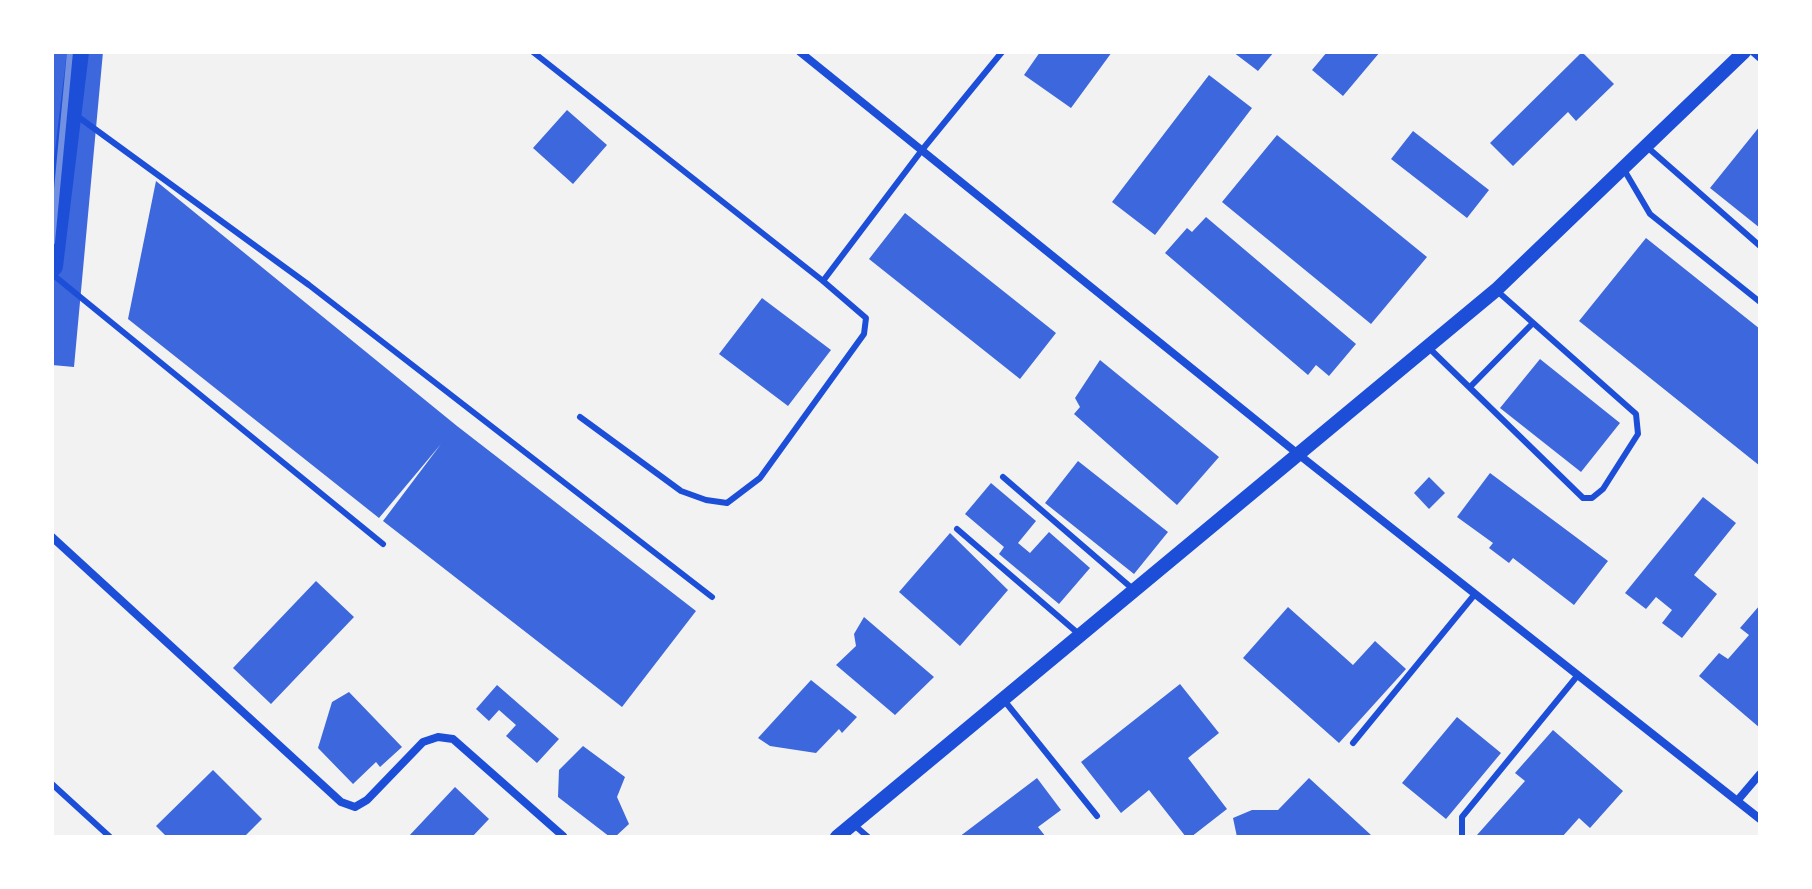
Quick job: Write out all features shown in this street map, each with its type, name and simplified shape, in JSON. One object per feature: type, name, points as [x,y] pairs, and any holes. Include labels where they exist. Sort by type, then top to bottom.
[{"type":"highway","points":[[52,266],[78,52]]},
{"type":"street","points":[[800,52],[1298,454],[1760,819]]},
{"type":"street","points":[[837,837],[1496,290],[1744,52]]},
{"type":"street","points":[[52,537],[341,802],[355,807],[367,800],[423,742],[438,737],[453,739],[563,836]]},
{"type":"street","points":[[1737,801],[1760,774]]},
{"type":"lane","points":[[533,52],[866,318],[864,334],[760,478],[727,503],[681,491],[580,417]]},
{"type":"lane","points":[[823,281],[922,150],[1002,52]]},
{"type":"lane","points":[[1752,52],[1760,59]]},
{"type":"lane","points":[[71,111],[309,285],[712,597]]},
{"type":"lane","points":[[1646,146],[1760,246]]},
{"type":"lane","points":[[1623,168],[1650,214],[1760,302]]},
{"type":"lane","points":[[52,274],[383,544]]},
{"type":"lane","points":[[1427,347],[1583,498],[1592,498],[1603,489],[1638,434],[1636,414],[1496,290]]},
{"type":"lane","points":[[1470,387],[1533,323]]},
{"type":"lane","points":[[1003,477],[1134,590]]},
{"type":"lane","points":[[957,529],[1080,635]]},
{"type":"lane","points":[[1353,743],[1475,594]]},
{"type":"lane","points":[[1462,837],[1462,817],[1578,675]]},
{"type":"lane","points":[[1003,699],[1097,816]]},
{"type":"lane","points":[[52,784],[110,837]]},
{"type":"lane","points":[[853,824],[868,837]]},
{"type":"building","points":[[52,52],[103,52],[74,367],[52,365]]},
{"type":"building","points":[[1040,52],[1112,52],[1071,108],[1024,75]]},
{"type":"building","points":[[1233,52],[1274,52],[1258,71]]},
{"type":"building","points":[[1327,52],[1380,52],[1343,96],[1312,70]]},
{"type":"building","points":[[1582,52],[1614,84],[1576,121],[1568,112],[1513,166],[1490,143]]},
{"type":"building","points":[[1209,75],[1252,108],[1155,235],[1112,202]]},
{"type":"building","points":[[567,110],[607,145],[573,184],[533,148]]},
{"type":"building","points":[[1760,126],[1760,228],[1710,188]]},
{"type":"building","points":[[1413,131],[1489,190],[1467,218],[1391,159]]},
{"type":"building","points":[[1277,135],[1427,257],[1371,324],[1222,202]]},
{"type":"building","points":[[156,181],[457,426],[696,611],[622,707],[383,521],[441,444],[379,518],[128,319]]},
{"type":"building","points":[[905,213],[1056,333],[1020,379],[869,259]]},
{"type":"building","points":[[1206,217],[1356,344],[1329,376],[1316,365],[1308,375],[1165,253],[1187,228],[1192,232]]},
{"type":"building","points":[[1646,238],[1760,329],[1760,466],[1579,321]]},
{"type":"building","points":[[762,298],[831,350],[788,406],[719,354]]},
{"type":"building","points":[[1540,359],[1620,423],[1581,472],[1500,408]]},
{"type":"building","points":[[1100,360],[1219,457],[1177,505],[1074,414],[1080,407],[1075,398]]},
{"type":"building","points":[[1078,461],[1168,532],[1134,574],[1045,503]]},
{"type":"building","points":[[1490,473],[1608,561],[1574,605],[1513,558],[1509,563],[1489,548],[1493,543],[1457,517]]},
{"type":"building","points":[[1429,477],[1445,493],[1429,509],[1414,493]]},
{"type":"building","points":[[991,483],[1036,521],[1018,543],[1030,553],[1049,532],[1090,568],[1059,604],[999,554],[1004,547],[965,514]]},
{"type":"building","points":[[1703,497],[1736,523],[1694,575],[1717,594],[1682,638],[1662,623],[1672,610],[1656,597],[1646,609],[1625,593]]},
{"type":"building","points":[[950,533],[1008,590],[960,646],[899,592]]},
{"type":"building","points":[[316,581],[354,617],[271,704],[233,668]]},
{"type":"building","points":[[1760,605],[1760,728],[1699,676],[1719,653],[1728,659],[1749,635],[1740,628]]},
{"type":"building","points":[[1288,607],[1353,665],[1375,641],[1406,669],[1339,743],[1243,658]]},
{"type":"building","points":[[864,617],[934,677],[895,715],[836,665],[856,646],[854,634]]},
{"type":"building","points":[[811,680],[857,717],[842,733],[839,729],[816,753],[770,746],[758,738]]},
{"type":"building","points":[[1180,684],[1219,733],[1188,758],[1227,809],[1191,837],[1186,837],[1149,790],[1121,813],[1081,762]]},
{"type":"building","points":[[497,685],[559,739],[537,763],[506,736],[516,725],[499,710],[489,721],[476,709]]},
{"type":"building","points":[[349,692],[402,747],[380,767],[376,762],[353,784],[318,748],[332,702]]},
{"type":"building","points":[[1457,717],[1501,753],[1446,819],[1402,783]]},
{"type":"building","points":[[1553,730],[1623,791],[1590,828],[1579,818],[1562,837],[1479,837],[1477,835],[1525,781],[1515,773]]},
{"type":"building","points":[[583,746],[625,777],[617,797],[629,824],[615,837],[610,837],[558,797],[559,770]]},
{"type":"building","points":[[213,770],[262,819],[244,837],[167,837],[156,826]]},
{"type":"building","points":[[1037,778],[1061,810],[1038,827],[1046,837],[959,837]]},
{"type":"building","points":[[1309,778],[1371,835],[1237,837],[1233,818],[1252,810],[1278,810]]},
{"type":"building","points":[[455,787],[489,819],[472,837],[408,837]]},
{"type":"railway","points":[[52,242],[70,52]]}]
